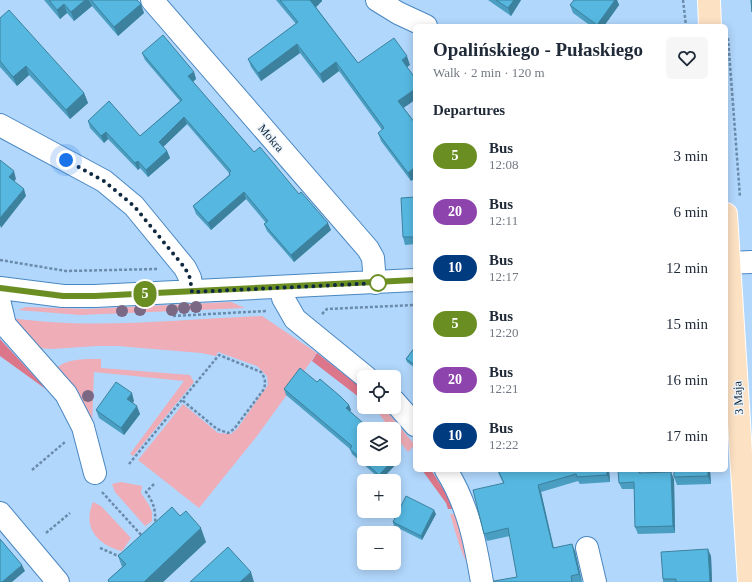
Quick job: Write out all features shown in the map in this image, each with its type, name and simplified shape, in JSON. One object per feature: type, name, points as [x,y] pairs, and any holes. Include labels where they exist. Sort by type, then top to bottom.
[{"type":"main road","points":[[709,0],[718,24]]},
{"type":"main road","name":"3 Maja","points":[[733,206],[728,263],[749,582]]},
{"type":"street","name":"Mokra","points":[[152,0],[368,249],[372,258],[375,283]]},
{"type":"street","points":[[377,0],[398,13],[422,24]]},
{"type":"street","points":[[0,125],[104,181],[134,206],[185,268],[190,278],[192,292]]},
{"type":"street","points":[[728,263],[752,262]]},
{"type":"street","points":[[95,473],[83,427],[66,394],[5,325],[0,295],[63,296],[192,292],[413,280]]},
{"type":"street","points":[[282,287],[283,298],[294,319],[357,370]]},
{"type":"street","points":[[401,409],[413,423]]},
{"type":"street","points":[[447,472],[459,491],[474,539],[482,582]]},
{"type":"street","points":[[0,513],[58,582]]},
{"type":"street","points":[[587,548],[594,582]]},
{"type":"path","points":[[683,0],[686,24]]},
{"type":"path","points":[[728,142],[733,206]]},
{"type":"path","points":[[320,319],[322,312],[327,309],[413,306]]},
{"type":"path","points":[[129,464],[219,354],[261,372],[264,377],[264,389],[234,429],[228,433],[217,429],[182,400]]},
{"type":"path","points":[[32,470],[56,450]]},
{"type":"path","points":[[154,484],[146,492],[153,501],[156,511],[155,526]]},
{"type":"path","points":[[107,498],[147,542]]},
{"type":"path","points":[[57,524],[70,513]]},
{"type":"path","points":[[100,548],[116,555],[127,556]]},
{"type":"shaded area","points":[[231,302],[245,308],[80,315],[18,310],[26,307],[87,309]]},
{"type":"shaded area","points":[[262,316],[317,353],[257,436],[199,508],[138,460],[183,404],[218,433],[231,434],[237,429],[268,385],[267,376],[257,366],[218,352],[216,356],[201,353],[118,346],[51,349],[39,348],[12,318],[74,323],[137,323]]},
{"type":"shaded area","points":[[0,339],[47,390],[0,356]]},
{"type":"shaded area","points":[[317,353],[357,384],[357,396],[312,361]]},
{"type":"shaded area","points":[[101,359],[101,368],[190,375],[194,382],[133,456],[130,454],[184,381],[94,372],[92,426],[55,369],[60,365],[71,361]]},
{"type":"shaded area","points":[[379,414],[389,414],[396,422],[385,422]]},
{"type":"shaded area","points":[[401,428],[413,443],[413,447],[408,452],[401,443]]},
{"type":"shaded area","points":[[423,472],[432,472],[449,498],[453,509],[448,509],[446,503]]},
{"type":"shaded area","points":[[121,482],[142,486],[141,493],[152,512],[152,521],[145,526],[115,492],[112,484]]},
{"type":"shaded area","points":[[93,502],[101,506],[131,538],[122,551],[99,540],[94,534],[90,520],[90,511]]},
{"type":"shaded area","points":[[450,514],[455,514],[467,551],[468,565],[460,547]]},
{"type":"building","points":[[49,0],[85,0],[71,12],[64,4],[57,10]]},
{"type":"building","points":[[91,0],[137,0],[141,4],[114,27]]},
{"type":"building","points":[[280,0],[310,0],[358,63],[394,38],[407,56],[402,60],[413,75],[413,90],[398,101],[413,120],[413,169],[408,173],[378,133],[384,128],[336,62],[320,74],[297,44],[258,73],[248,59],[298,22]]},
{"type":"building","points":[[496,0],[514,0],[508,8]]},
{"type":"building","points":[[574,0],[615,0],[598,24],[570,5]]},
{"type":"building","points":[[9,10],[84,93],[66,110],[26,66],[13,77],[0,61],[0,18]]},
{"type":"building","points":[[163,35],[194,72],[188,76],[254,152],[260,147],[299,194],[301,192],[328,223],[291,255],[264,224],[268,221],[244,192],[208,223],[193,206],[230,175],[229,173],[231,171],[184,117],[159,142],[167,151],[146,170],[138,161],[135,163],[106,132],[101,136],[88,121],[109,101],[140,136],[182,100],[142,53]]},
{"type":"building","points":[[0,160],[14,171],[9,177],[24,189],[0,218]]},
{"type":"building","points":[[413,197],[413,237],[403,237],[401,198]]},
{"type":"building","points":[[413,350],[413,364],[406,359]]},
{"type":"building","points":[[300,368],[317,382],[320,379],[340,396],[349,405],[346,408],[362,422],[357,422],[357,455],[350,449],[352,446],[284,389]]},
{"type":"building","points":[[116,382],[132,393],[127,399],[137,406],[121,428],[96,410]]},
{"type":"building","points":[[369,466],[387,466],[380,474],[378,474]]},
{"type":"building","points":[[499,472],[607,472],[607,475],[577,477],[576,474],[538,485],[553,548],[572,544],[579,574],[571,576],[572,582],[494,582],[517,577],[508,528],[484,534],[473,490],[504,483]]},
{"type":"building","points":[[618,472],[671,472],[673,526],[635,527],[634,482],[619,483]]},
{"type":"building","points":[[674,472],[708,472],[708,476],[674,477]]},
{"type":"building","points":[[406,496],[434,510],[421,536],[393,522],[395,518],[401,518],[401,506]]},
{"type":"building","points":[[172,507],[180,516],[186,511],[201,528],[144,582],[109,582],[108,580],[126,564],[118,556]]},
{"type":"building","points":[[0,539],[22,565],[2,582],[0,582]]},
{"type":"building","points":[[228,547],[251,572],[240,582],[190,582]]},
{"type":"building","points":[[708,549],[710,582],[676,582],[676,579],[663,579],[661,552]]},
{"type":"bus line","name":"5","points":[[0,288],[63,296],[95,296],[413,280]]},
{"type":"route","points":[[66,160],[104,181],[134,206],[185,268],[190,278],[192,292],[378,283]]}]
